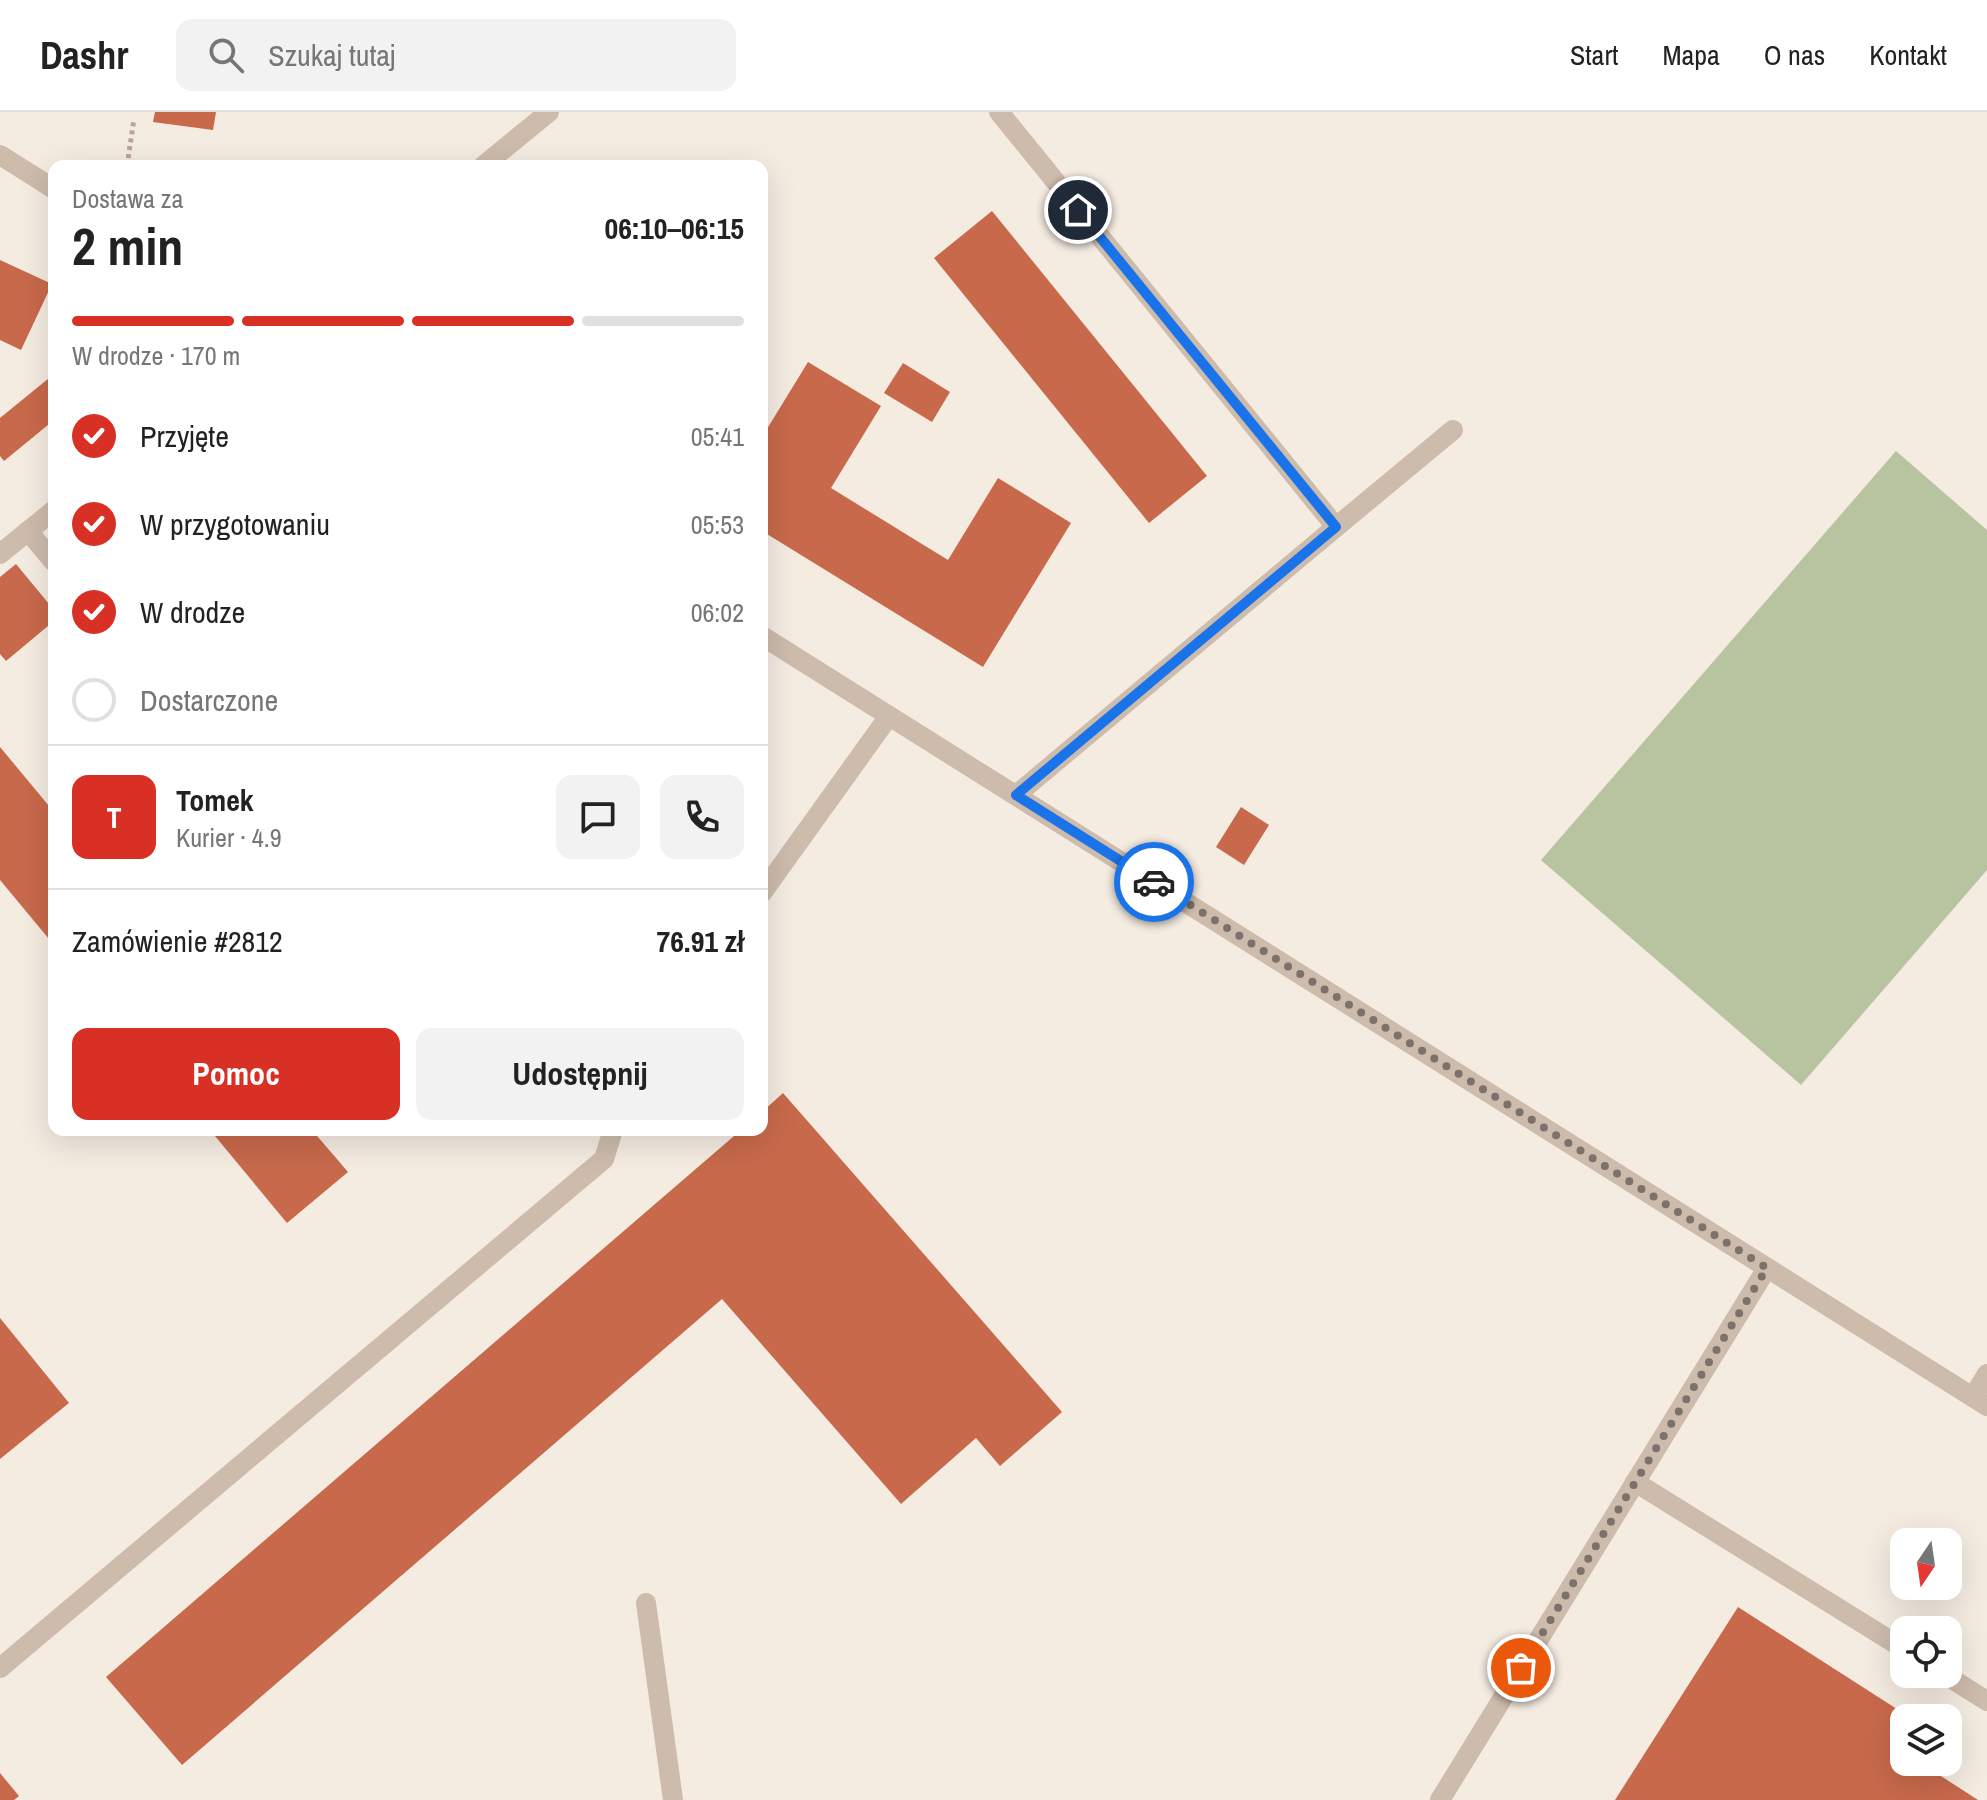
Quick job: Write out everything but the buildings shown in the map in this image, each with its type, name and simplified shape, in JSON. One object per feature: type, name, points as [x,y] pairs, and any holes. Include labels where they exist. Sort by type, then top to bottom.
[{"type":"street","points":[[490,160],[549,112]]},
{"type":"street","points":[[999,112],[1336,527]]},
{"type":"street","points":[[0,155],[48,185]]},
{"type":"street","points":[[1016,795],[1453,430]]},
{"type":"street","points":[[0,554],[48,515]]},
{"type":"street","points":[[28,531],[48,555]]},
{"type":"street","points":[[768,640],[1980,1402],[1987,1374]]},
{"type":"street","points":[[768,885],[889,716]]},
{"type":"street","points":[[0,1668],[604,1159],[611,1136]]},
{"type":"street","points":[[1440,1800],[1767,1268]]},
{"type":"street","points":[[1635,1482],[1890,1640]]},
{"type":"street","points":[[646,1603],[673,1800]]},
{"type":"street","points":[[1962,1685],[1987,1701]]},
{"type":"path","points":[[128,160],[134,119]]},
{"type":"green space","points":[[1896,451],[1987,530],[1987,870],[1801,1085],[1541,860]]},
{"type":"way so far","points":[[1154,882],[1767,1268],[1521,1668]]},
{"type":"route","points":[[1078,210],[1336,527],[1016,795],[1154,882]]}]
